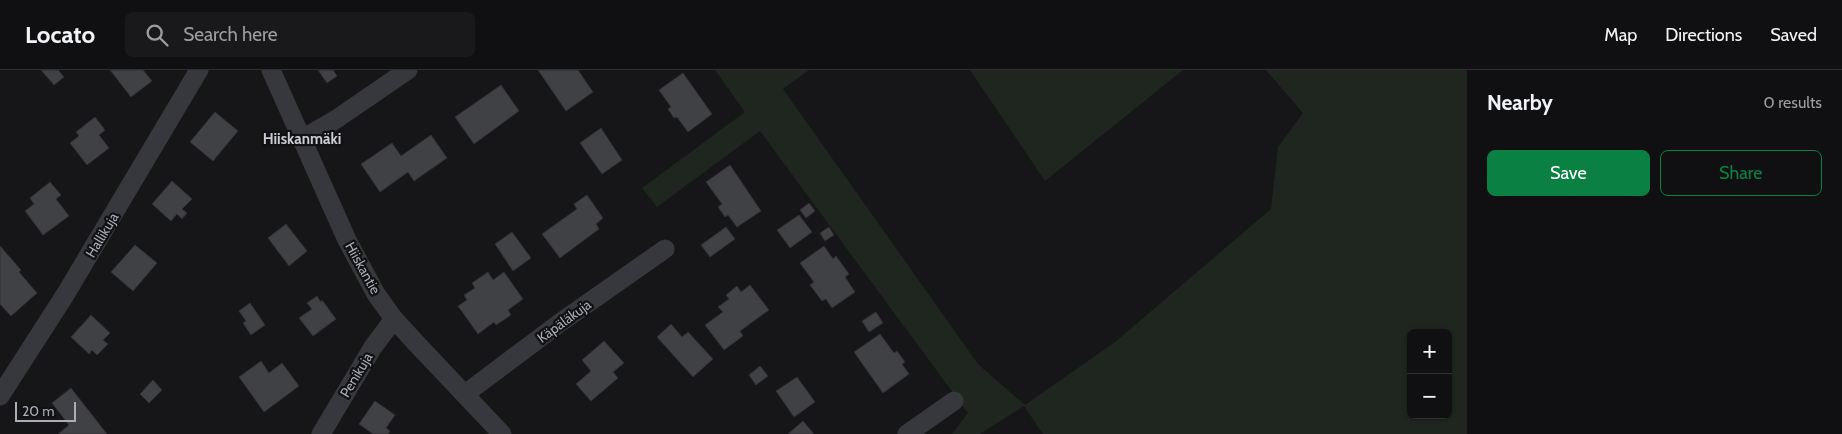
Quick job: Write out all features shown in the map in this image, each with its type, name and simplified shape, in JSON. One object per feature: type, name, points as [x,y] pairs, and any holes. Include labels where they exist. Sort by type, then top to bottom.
[{"type":"street","name":"Hallikuja","points":[[0,396],[70,287],[198,70]]},
{"type":"street","name":"Hiiskantie","points":[[271,70],[354,254],[376,294],[394,319],[502,434]]},
{"type":"street","points":[[302,139],[335,120],[408,70]]},
{"type":"street","name":"Käpäläkuja","points":[[465,394],[561,322],[665,249]]},
{"type":"street","name":"Penikuja","points":[[321,434],[373,347],[394,319]]},
{"type":"street","points":[[907,434],[954,401]]},
{"type":"shaded area","points":[[715,70],[809,70],[783,89],[978,364],[1025,405],[1115,342],[1271,209],[1278,147],[1303,113],[1266,70],[1467,70],[1467,434],[1043,434],[1024,406],[980,434],[952,434],[968,413],[760,131],[657,207],[642,188],[745,112]]},
{"type":"shaded area","points":[[970,70],[1183,70],[1045,181]]},
{"type":"building","points":[[41,70],[58,70],[64,77],[54,85]]},
{"type":"building","points":[[110,70],[143,70],[152,81],[131,97]]},
{"type":"building","points":[[318,70],[333,70],[337,76],[327,83]]},
{"type":"building","points":[[538,70],[578,70],[593,92],[566,111]]},
{"type":"building","points":[[683,73],[712,114],[688,132],[677,117],[674,118],[668,109],[671,107],[659,90]]},
{"type":"building","points":[[501,85],[519,111],[474,144],[455,117]]},
{"type":"building","points":[[215,112],[238,131],[213,161],[190,142]]},
{"type":"building","points":[[95,117],[105,130],[99,135],[109,148],[87,165],[70,143],[79,136],[76,132]]},
{"type":"building","points":[[601,128],[622,160],[602,174],[580,143]]},
{"type":"building","points":[[431,135],[447,158],[414,181],[408,172],[380,192],[361,164],[392,143],[401,156]]},
{"type":"building","points":[[730,165],[761,211],[737,227],[728,215],[725,217],[718,207],[722,204],[706,182]]},
{"type":"building","points":[[172,181],[192,199],[182,209],[187,213],[182,219],[177,214],[171,221],[152,204]]},
{"type":"building","points":[[50,182],[61,195],[56,199],[69,216],[43,235],[25,211],[34,204],[30,198]]},
{"type":"building","points":[[587,195],[603,218],[596,224],[599,229],[560,258],[542,234],[577,209],[574,204]]},
{"type":"building","points":[[809,203],[815,211],[806,218],[800,210]]},
{"type":"building","points":[[799,215],[812,232],[790,248],[777,230]]},
{"type":"building","points":[[286,224],[307,251],[289,266],[268,238]]},
{"type":"building","points":[[726,227],[735,239],[710,257],[701,245]]},
{"type":"building","points":[[829,227],[834,235],[825,241],[820,233]]},
{"type":"building","points":[[512,232],[531,258],[513,271],[495,244]]},
{"type":"building","points":[[135,245],[157,263],[133,291],[111,272]]},
{"type":"building","points":[[0,246],[21,270],[19,272],[37,293],[11,316],[0,304]]},
{"type":"building","points":[[824,246],[833,259],[836,256],[849,274],[845,277],[855,292],[832,308],[826,299],[822,301],[810,285],[814,282],[800,263]]},
{"type":"building","points":[[488,272],[493,280],[504,272],[523,299],[508,310],[511,315],[496,325],[494,322],[478,334],[458,306],[467,300],[464,295],[475,288],[472,283]]},
{"type":"building","points":[[750,285],[769,310],[740,331],[743,336],[724,350],[705,325],[723,312],[718,307],[729,299],[726,295],[737,286],[741,292]]},
{"type":"building","points":[[317,296],[336,319],[313,336],[299,318],[312,309],[307,303]]},
{"type":"building","points":[[250,303],[265,325],[251,335],[243,323],[246,321],[239,311]]},
{"type":"building","points":[[876,312],[883,323],[869,332],[862,321]]},
{"type":"building","points":[[91,315],[110,333],[103,340],[108,344],[97,355],[92,350],[89,354],[71,337]]},
{"type":"building","points":[[671,324],[682,337],[688,332],[713,359],[693,377],[657,337]]},
{"type":"building","points":[[880,334],[894,353],[897,351],[905,362],[902,364],[909,374],[883,393],[854,352]]},
{"type":"building","points":[[604,341],[624,363],[613,372],[618,378],[591,401],[576,384],[591,371],[582,360]]},
{"type":"building","points":[[261,361],[269,373],[282,363],[299,386],[264,412],[239,377]]},
{"type":"building","points":[[760,366],[768,376],[756,385],[749,375]]},
{"type":"building","points":[[797,377],[815,402],[794,417],[776,391]]},
{"type":"building","points":[[153,380],[162,390],[149,403],[140,394]]},
{"type":"building","points":[[71,388],[107,434],[58,434],[69,425],[52,403]]},
{"type":"building","points":[[375,401],[395,415],[386,428],[390,431],[388,434],[373,434],[359,424]]},
{"type":"building","points":[[803,421],[814,434],[788,434]]},
{"type":"district","name":"Hiiskanmäki","points":[[302,139]]}]
